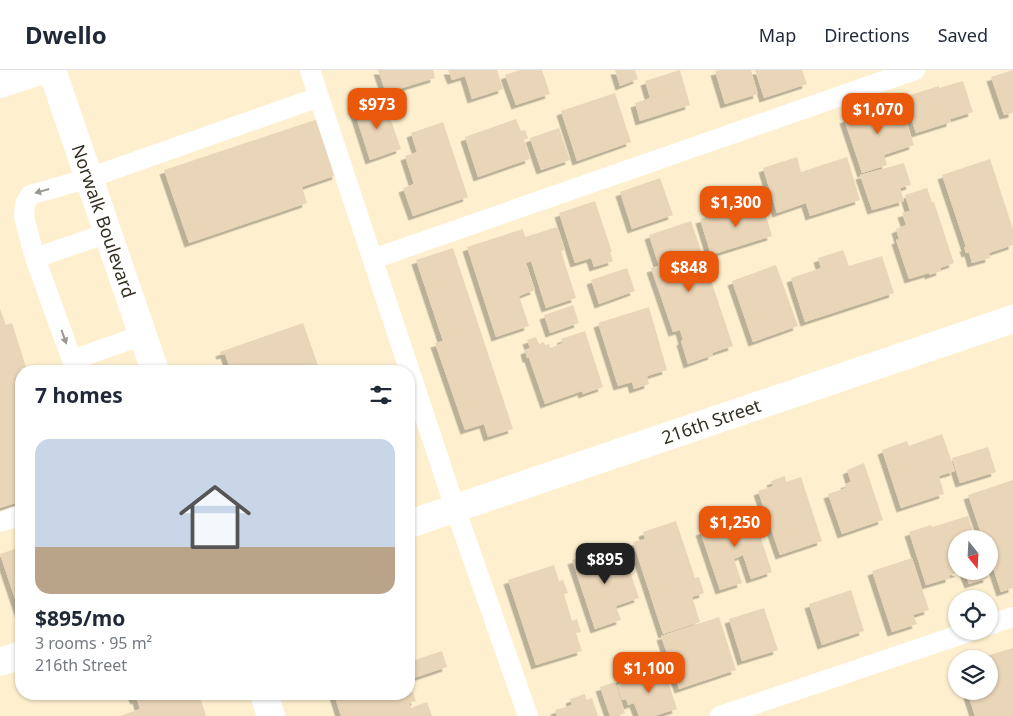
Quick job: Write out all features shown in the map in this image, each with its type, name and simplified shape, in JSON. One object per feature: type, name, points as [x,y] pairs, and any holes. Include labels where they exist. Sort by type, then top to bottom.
[{"type":"street","points":[[0,84],[43,70]]},
{"type":"street","name":"Norwalk Boulevard","points":[[52,70],[153,365]]},
{"type":"street","name":"216th Street","points":[[415,522],[1013,319]]},
{"type":"street","points":[[0,662],[15,657]]},
{"type":"street","points":[[266,700],[271,716]]},
{"type":"lane","points":[[310,70],[408,365]]},
{"type":"lane","points":[[373,259],[915,70]]},
{"type":"lane","points":[[74,365],[35,258],[24,217],[25,204],[30,195],[89,178],[319,96]]},
{"type":"lane","points":[[35,258],[108,233]]},
{"type":"lane","points":[[76,365],[143,335]]},
{"type":"lane","points":[[415,387],[455,508],[528,716]]},
{"type":"lane","points":[[0,522],[15,516]]},
{"type":"lane","points":[[998,622],[1013,617]]},
{"type":"lane","points":[[720,716],[948,638]]},
{"type":"building","points":[[378,70],[433,70],[435,78],[386,93]]},
{"type":"building","points":[[448,70],[497,70],[503,89],[472,99],[465,76],[452,80]]},
{"type":"building","points":[[520,70],[542,70],[550,94],[516,105],[505,75]]},
{"type":"building","points":[[615,70],[635,70],[638,79],[620,86]]},
{"type":"building","points":[[680,70],[690,105],[640,121],[635,103],[650,98],[645,81]]},
{"type":"building","points":[[751,70],[758,94],[725,104],[715,71]]},
{"type":"building","points":[[755,70],[802,70],[807,84],[764,98]]},
{"type":"building","points":[[1013,70],[1013,113],[1004,115],[991,77]]},
{"type":"building","points":[[963,81],[973,112],[951,119],[951,122],[916,133],[904,97]]},
{"type":"building","points":[[615,93],[631,142],[577,161],[561,111]]},
{"type":"building","points":[[384,100],[401,149],[370,160],[354,110]]},
{"type":"building","points":[[899,100],[914,145],[884,155],[887,165],[862,173],[844,119]]},
{"type":"building","points":[[318,119],[337,175],[302,187],[307,203],[189,243],[164,170]]},
{"type":"building","points":[[516,119],[521,131],[525,130],[528,138],[524,140],[530,159],[478,177],[465,137]]},
{"type":"building","points":[[443,122],[468,197],[413,216],[403,188],[414,184],[405,156],[417,152],[411,133]]},
{"type":"building","points":[[559,128],[570,160],[541,170],[530,138]]},
{"type":"building","points":[[797,157],[801,172],[847,157],[860,200],[810,216],[806,203],[777,213],[763,168]]},
{"type":"building","points":[[990,159],[1013,229],[1013,245],[989,253],[990,258],[972,263],[969,252],[966,253],[964,247],[966,247],[942,175]]},
{"type":"building","points":[[904,163],[911,185],[900,188],[904,201],[872,210],[860,175]]},
{"type":"building","points":[[660,178],[673,215],[632,229],[620,192]]},
{"type":"building","points":[[927,188],[932,202],[934,202],[954,263],[940,268],[941,271],[909,279],[896,240],[899,239],[896,229],[906,225],[902,213],[910,211],[905,195]]},
{"type":"building","points":[[761,200],[772,236],[711,255],[700,219]]},
{"type":"building","points":[[595,201],[612,252],[610,252],[613,261],[594,267],[591,258],[575,263],[559,213]]},
{"type":"building","points":[[691,221],[733,346],[688,364],[681,341],[683,340],[680,330],[673,332],[651,268],[659,266],[649,235]]},
{"type":"building","points":[[557,227],[565,250],[561,251],[576,298],[546,308],[531,261],[526,263],[535,290],[519,296],[529,326],[496,337],[467,247],[523,229],[525,237]]},
{"type":"building","points":[[453,248],[513,429],[488,437],[484,424],[465,430],[435,343],[443,341],[416,260]]},
{"type":"building","points":[[843,250],[849,266],[882,256],[894,293],[805,322],[791,278],[821,268],[818,258]]},
{"type":"building","points":[[776,265],[798,326],[753,342],[732,281]]},
{"type":"building","points":[[627,268],[635,291],[599,304],[591,280]]},
{"type":"building","points":[[573,305],[579,323],[550,333],[544,315]]},
{"type":"building","points":[[649,307],[667,370],[647,376],[649,384],[634,389],[632,382],[618,386],[598,323]]},
{"type":"building","points":[[0,309],[6,325],[12,323],[25,365],[15,365],[15,503],[0,508]]},
{"type":"building","points":[[303,323],[318,365],[229,365],[225,354],[221,355],[220,352]]},
{"type":"building","points":[[585,331],[603,387],[583,394],[582,391],[545,404],[529,358],[527,358],[525,350],[530,348],[527,340],[536,337],[539,344],[544,342],[545,345],[549,344],[550,348],[563,343],[561,339]]},
{"type":"building","points":[[942,434],[955,471],[939,476],[944,494],[901,508],[882,450],[907,441],[909,446]]},
{"type":"building","points":[[988,447],[996,472],[960,483],[952,458]]},
{"type":"building","points":[[864,463],[883,520],[842,534],[828,494],[846,488],[845,484],[851,482],[847,470]]},
{"type":"building","points":[[785,476],[786,482],[801,477],[822,541],[780,555],[758,491],[773,486],[771,481]]},
{"type":"building","points":[[1013,480],[1013,588],[1001,592],[997,580],[998,530],[980,530],[968,495]]},
{"type":"building","points":[[736,511],[739,518],[753,514],[772,572],[751,579],[743,555],[734,559],[742,583],[720,590],[700,531],[714,527],[711,519]]},
{"type":"building","points":[[968,516],[972,530],[948,530],[948,579],[926,585],[909,532],[931,525],[932,527]]},
{"type":"building","points":[[676,521],[695,578],[699,577],[704,593],[692,597],[700,622],[663,634],[633,542],[645,539],[643,532]]},
{"type":"building","points":[[611,547],[614,557],[624,554],[639,598],[616,606],[621,620],[595,629],[572,560]]},
{"type":"building","points":[[15,549],[15,599],[0,554]]},
{"type":"building","points":[[912,558],[929,610],[913,615],[917,624],[892,632],[872,571]]},
{"type":"building","points":[[554,565],[559,581],[563,580],[568,593],[564,594],[572,621],[577,619],[581,632],[576,633],[582,651],[536,665],[508,580]]},
{"type":"building","points":[[967,580],[982,580],[969,584]]},
{"type":"building","points":[[851,590],[864,631],[822,645],[809,604]]},
{"type":"building","points":[[764,608],[778,650],[742,661],[729,619]]},
{"type":"building","points":[[719,617],[736,670],[679,689],[661,636]]},
{"type":"building","points":[[1013,648],[1013,716],[975,716],[970,700],[998,700],[998,653]]},
{"type":"building","points":[[442,651],[447,667],[415,678],[415,660]]},
{"type":"building","points":[[664,669],[677,709],[654,716],[639,716],[634,703],[628,705],[626,699],[622,700],[617,685],[621,683],[619,679],[627,676],[629,681]]},
{"type":"building","points":[[615,682],[625,713],[610,716],[600,687]]},
{"type":"building","points":[[585,694],[586,700],[592,698],[598,716],[557,716],[555,710],[572,705],[570,699]]},
{"type":"building","points":[[415,698],[416,701],[409,703],[411,708],[427,702],[432,716],[341,716],[336,700],[415,700]]},
{"type":"building","points":[[137,700],[201,700],[206,716],[120,716],[140,709]]}]
